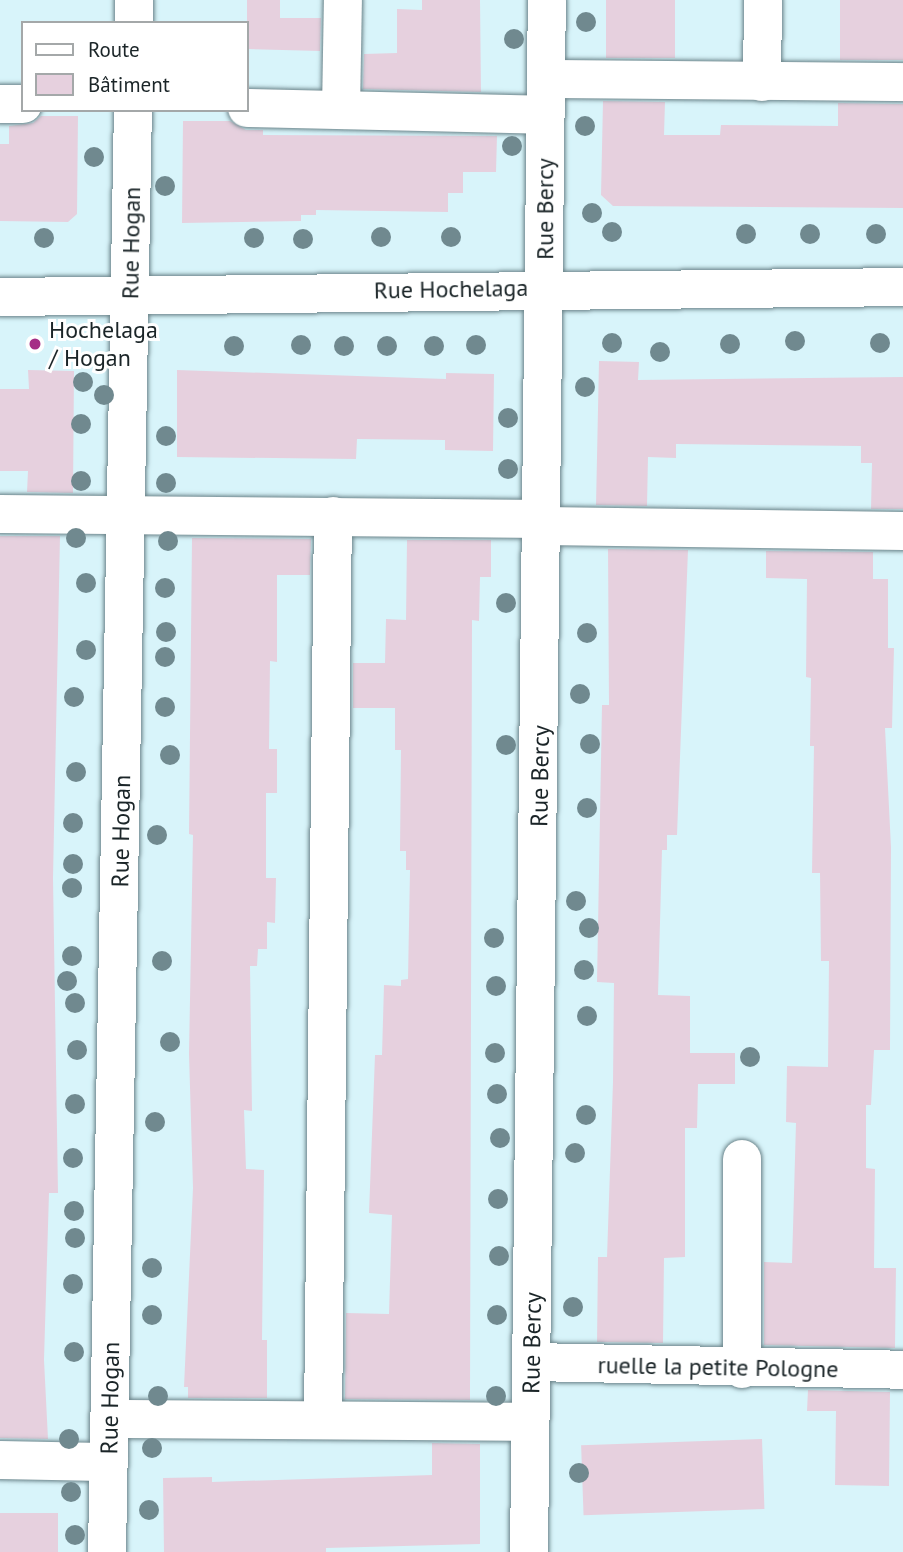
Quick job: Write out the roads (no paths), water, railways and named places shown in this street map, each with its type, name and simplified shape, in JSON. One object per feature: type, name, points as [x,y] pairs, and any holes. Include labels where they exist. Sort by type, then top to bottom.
[{"type":"street","points":[[134,0],[134,21]]},
{"type":"street","points":[[341,110],[342,0]]},
{"type":"street","name":"Rue Bercy","points":[[529,1552],[544,522],[547,0]]},
{"type":"street","points":[[762,0],[762,82]]},
{"type":"street","points":[[248,108],[341,110],[762,82],[903,82]]},
{"type":"street","points":[[0,104],[21,104]]},
{"type":"street","name":"Rue Hogan","points":[[107,1552],[133,112]]},
{"type":"street","name":"Rue Hochelaga","points":[[0,297],[545,288],[903,287]]},
{"type":"street","points":[[0,514],[333,516],[903,531]]},
{"type":"street","points":[[323,1420],[333,516]]},
{"type":"street","points":[[742,1159],[742,1369]]},
{"type":"street","name":"ruelle la petite Pologne","points":[[532,1362],[742,1369],[903,1370]]},
{"type":"street","points":[[110,1419],[530,1423]]},
{"type":"street","points":[[0,1460],[109,1462]]},
{"type":"place","name":"Hochelaga / Hogan","points":[[35,344]]}]
